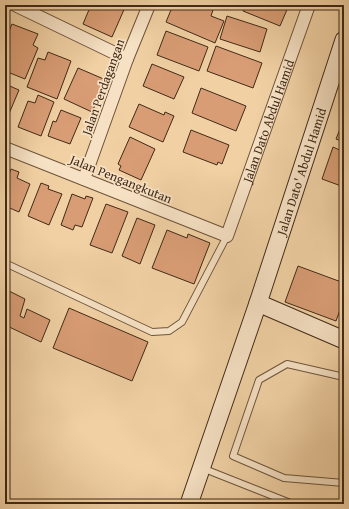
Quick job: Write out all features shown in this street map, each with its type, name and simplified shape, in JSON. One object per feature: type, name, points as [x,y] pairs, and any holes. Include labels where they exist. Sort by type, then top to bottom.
[{"type":"street","points":[[15,5],[127,60]]},
{"type":"street","name":"Jalan Perdagangan","points":[[84,179],[127,60],[150,5]]},
{"type":"street","name":"Jalan Dato Abdul Hamid","points":[[227,236],[309,5]]},
{"type":"street","name":"Jalan Dato' Abdul Hamid","points":[[258,303],[344,40]]},
{"type":"street","name":"Jalan Pengangkutan","points":[[5,148],[227,236]]},
{"type":"street","points":[[189,504],[258,303],[344,340]]},
{"type":"lane","points":[[5,263],[152,332],[169,331],[182,322],[227,236]]},
{"type":"lane","points":[[344,377],[287,364],[259,380],[233,456],[284,478],[344,483]]},
{"type":"lane","points":[[201,468],[294,504]]},
{"type":"building","points":[[91,5],[126,5],[112,37],[83,24]]},
{"type":"building","points":[[173,5],[200,5],[213,10],[211,16],[224,21],[215,43],[166,22]]},
{"type":"building","points":[[245,5],[289,5],[280,26],[243,11]]},
{"type":"building","points":[[227,16],[267,29],[260,52],[220,39]]},
{"type":"building","points":[[12,24],[38,34],[33,45],[38,48],[25,79],[5,71],[5,40]]},
{"type":"building","points":[[166,31],[208,47],[199,71],[157,55]]},
{"type":"building","points":[[216,46],[262,63],[253,88],[207,71]]},
{"type":"building","points":[[48,52],[71,61],[57,99],[27,87],[38,58],[45,60]]},
{"type":"building","points":[[152,64],[184,77],[174,99],[143,86]]},
{"type":"building","points":[[78,68],[106,80],[92,112],[64,99]]},
{"type":"building","points":[[5,84],[19,90],[5,123]]},
{"type":"building","points":[[201,88],[246,106],[236,131],[192,113]]},
{"type":"building","points":[[38,95],[54,102],[41,136],[18,127],[28,101],[35,103]]},
{"type":"building","points":[[139,104],[164,115],[165,112],[174,116],[163,142],[129,127]]},
{"type":"building","points":[[61,110],[81,118],[70,144],[48,136],[53,121],[56,122]]},
{"type":"building","points":[[344,119],[344,142],[336,139]]},
{"type":"building","points":[[191,130],[229,145],[222,164],[218,162],[217,165],[183,152]]},
{"type":"building","points":[[130,137],[155,149],[141,180],[119,170],[121,166],[118,164]]},
{"type":"building","points":[[333,147],[344,152],[344,187],[322,179]]},
{"type":"building","points":[[11,169],[19,172],[17,178],[30,184],[19,212],[5,206],[5,184]]},
{"type":"building","points":[[41,183],[49,186],[48,189],[62,194],[49,225],[28,216]]},
{"type":"building","points":[[72,194],[85,199],[86,196],[93,198],[82,227],[75,225],[73,230],[61,225]]},
{"type":"building","points":[[106,204],[128,212],[112,253],[90,245]]},
{"type":"building","points":[[137,218],[155,225],[140,264],[122,256]]},
{"type":"building","points":[[167,230],[187,238],[188,234],[210,243],[194,284],[152,268]]},
{"type":"building","points":[[298,266],[344,283],[344,299],[336,321],[285,302]]},
{"type":"building","points":[[5,289],[25,299],[20,316],[24,318],[27,309],[50,320],[41,342],[5,325]]},
{"type":"building","points":[[69,308],[148,342],[132,381],[53,348]]}]
